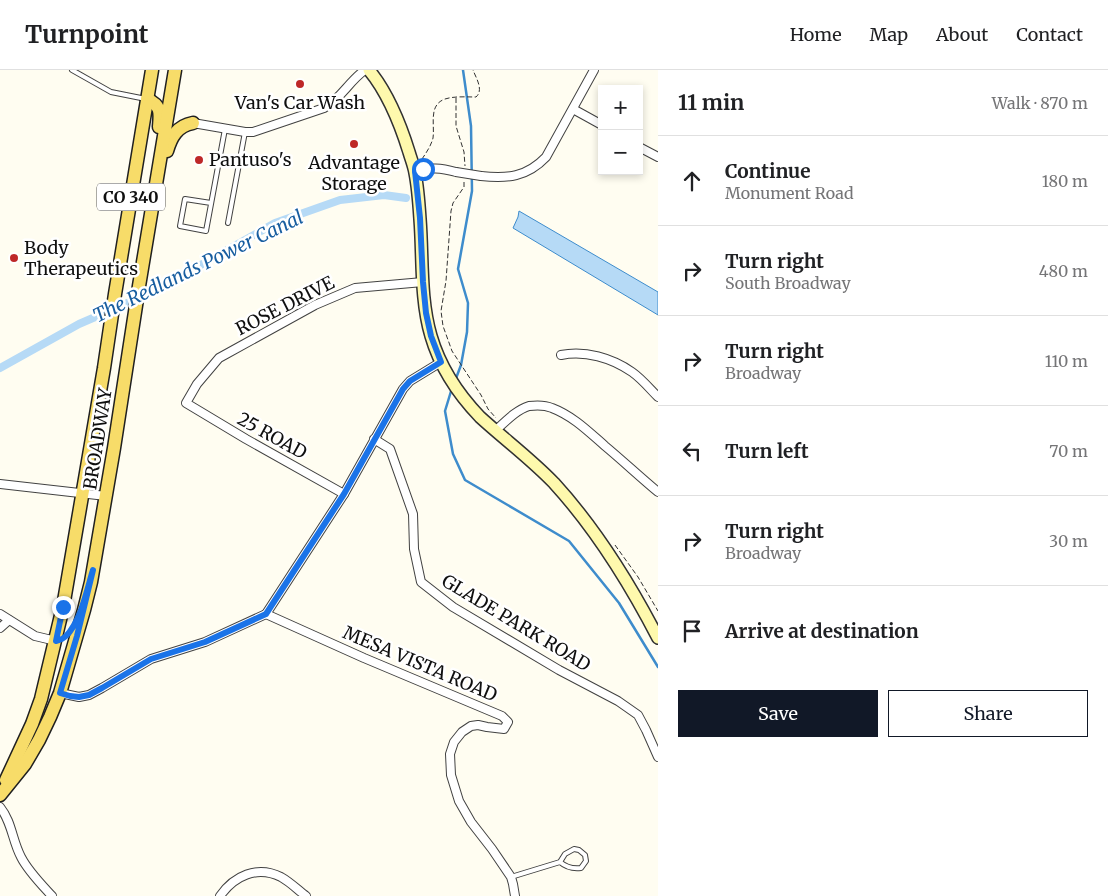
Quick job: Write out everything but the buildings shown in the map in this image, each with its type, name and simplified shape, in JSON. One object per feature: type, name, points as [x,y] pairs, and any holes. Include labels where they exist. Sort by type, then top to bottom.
[{"type":"main road","name":"BROADWAY","points":[[0,793],[38,708],[56,641],[83,493],[152,70]]},
{"type":"main road","points":[[367,70],[378,82],[388,99],[415,171],[426,313],[431,336],[441,362],[462,397],[480,417],[520,451],[574,506],[615,562],[658,638]]},
{"type":"main road","name":"BROADWAY","points":[[0,793],[25,764],[39,740],[60,693],[77,636],[93,570],[106,496],[175,73]]},
{"type":"main road","points":[[175,73],[174,108],[176,114],[180,118],[193,123]]},
{"type":"main road","points":[[148,99],[156,104],[160,113],[154,199]]},
{"type":"main road","points":[[154,199],[172,137],[183,126],[193,123]]},
{"type":"main road","points":[[56,641],[67,635],[75,623],[93,570]]},
{"type":"street","points":[[193,123],[245,132],[264,129],[324,108],[337,99],[354,80],[367,70]]},
{"type":"street","points":[[415,171],[436,168],[481,176],[508,177],[522,174],[534,168],[546,157],[594,70]]},
{"type":"street","points":[[573,109],[598,123]]},
{"type":"street","points":[[643,149],[658,158]]},
{"type":"street","name":"ROSE DRIVE","points":[[186,403],[196,384],[219,358],[314,305],[355,288],[423,282]]},
{"type":"street","points":[[561,355],[580,353],[608,359],[633,372],[658,397]]},
{"type":"street","points":[[60,693],[79,697],[89,695],[151,659],[205,642],[266,614],[344,494],[403,389],[410,381],[441,362]]},
{"type":"street","name":"25 ROAD","points":[[186,403],[344,494]]},
{"type":"street","points":[[495,431],[515,413],[530,406],[540,405],[552,408],[565,414],[584,428],[658,492]]},
{"type":"street","name":"GLADE PARK ROAD","points":[[374,439],[390,449],[413,514],[414,549],[422,582],[454,607],[559,670],[618,701],[638,715],[658,757]]},
{"type":"street","points":[[0,484],[106,496]]},
{"type":"street","points":[[0,614],[36,636],[56,641]]},
{"type":"street","name":"MESA VISTA ROAD","points":[[266,614],[364,658],[502,716],[508,722],[504,729],[478,725],[471,726],[462,732],[454,742],[450,754],[451,775],[459,800],[471,822],[511,877],[515,896]]},
{"type":"street","points":[[0,628],[9,620]]},
{"type":"street","points":[[0,807],[10,823],[21,856],[32,873],[52,896]]},
{"type":"street","points":[[220,896],[228,885],[243,876],[255,873],[273,874],[282,878],[306,896]]},
{"type":"lane","points":[[72,70],[110,92],[148,99]]},
{"type":"lane","points":[[211,203],[185,199],[180,226],[206,231],[226,130]]},
{"type":"lane","points":[[228,223],[245,132]]},
{"type":"lane","points":[[511,877],[560,862],[566,854],[574,849],[579,850],[585,855],[586,861],[581,868],[573,869],[560,862]]},
{"type":"path","points":[[424,157],[433,138],[433,112],[437,104],[445,99],[476,97],[480,92],[473,70]]},
{"type":"path","points":[[456,98],[456,126],[464,152],[465,172]]},
{"type":"path","points":[[464,179],[464,187],[453,203],[451,211],[446,281],[441,311],[443,326],[452,351],[488,409],[496,418]]},
{"type":"water","points":[[519,211],[658,292],[658,315],[513,228]]},
{"type":"waterway","points":[[455,381],[461,365],[467,332],[468,303],[458,269],[472,191],[471,126],[463,70]]},
{"type":"waterway","name":"The Redlands Power Canal","points":[[0,368],[79,324],[153,292],[275,223],[340,200],[384,195],[406,198]]},
{"type":"waterway","points":[[452,388],[445,411],[453,454],[465,480],[569,541],[619,603],[658,667]]},
{"type":"place","name":"Van's Car Wash","points":[[300,84]]},
{"type":"place","name":"Advantage Storage","points":[[354,144]]},
{"type":"place","name":"Pantuso's","points":[[199,160]]},
{"type":"place","name":"Body Therapeutics","points":[[14,258]]},
{"type":"route","points":[[63,607],[56,641],[67,635],[75,623],[93,570],[77,636],[60,693],[79,697],[89,695],[151,659],[205,642],[266,614],[344,494],[403,389],[410,381],[441,362],[431,336],[426,313],[423,282],[420,218],[415,171],[423,169]]}]
